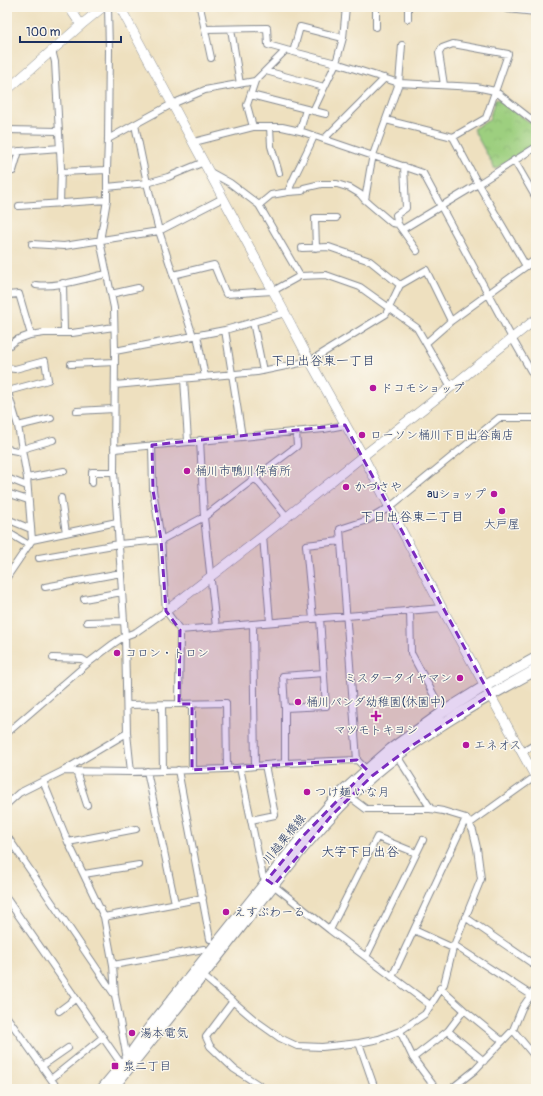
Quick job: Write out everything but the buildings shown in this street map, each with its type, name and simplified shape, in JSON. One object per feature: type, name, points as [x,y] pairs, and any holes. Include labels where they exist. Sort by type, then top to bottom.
[{"type":"main road","points":[[507,7],[536,10]]},
{"type":"main road","name":"川越栗橋線","points":[[102,1089],[155,1021],[270,883],[332,814],[372,776],[397,756],[487,691],[536,658]]},
{"type":"main road","name":"川越栗橋線","points":[[112,1089],[202,976],[302,837],[336,798],[392,749],[442,712],[536,670]]},
{"type":"street","points":[[69,7],[80,25]]},
{"type":"street","points":[[7,90],[80,25],[103,7]]},
{"type":"street","points":[[108,7],[109,50],[107,200],[100,241],[114,308],[114,472],[126,636],[127,733],[131,772]]},
{"type":"street","points":[[120,7],[194,142],[272,291],[363,456],[442,608],[536,777],[468,821],[392,976]]},
{"type":"street","points":[[200,7],[211,58]]},
{"type":"street","points":[[300,131],[336,63],[343,38],[346,7]]},
{"type":"street","points":[[376,7],[376,27]]},
{"type":"street","points":[[408,7],[408,19]]},
{"type":"street","points":[[293,52],[300,27],[343,38]]},
{"type":"street","points":[[205,29],[267,28],[268,45],[336,63],[399,83],[476,87],[495,91],[536,123]]},
{"type":"street","points":[[231,29],[240,84]]},
{"type":"street","points":[[386,120],[453,137],[486,118],[508,54],[453,44],[442,48],[439,53],[444,85]]},
{"type":"street","points":[[365,200],[374,155],[399,83],[402,46]]},
{"type":"street","points":[[52,50],[56,62],[61,172],[60,204]]},
{"type":"street","points":[[108,139],[172,104],[206,90],[255,81],[286,50]]},
{"type":"street","points":[[266,71],[324,87]]},
{"type":"street","points":[[324,139],[386,78]]},
{"type":"street","points":[[253,127],[247,105],[255,81]]},
{"type":"street","points":[[251,95],[326,114]]},
{"type":"street","points":[[135,124],[147,183],[159,231],[195,336],[205,377]]},
{"type":"street","points":[[194,142],[253,127],[282,127],[300,131],[374,155],[423,173],[536,380]]},
{"type":"street","points":[[270,127],[271,146],[279,173]]},
{"type":"street","points":[[7,130],[59,131]]},
{"type":"street","points":[[288,192],[314,136]]},
{"type":"street","points":[[453,137],[478,184],[526,266]]},
{"type":"street","points":[[402,229],[478,184],[536,147]]},
{"type":"street","points":[[8,152],[60,148]]},
{"type":"street","points":[[7,172],[13,171],[19,151]]},
{"type":"street","points":[[514,160],[536,198]]},
{"type":"street","points":[[107,187],[147,183],[204,162]]},
{"type":"street","points":[[404,166],[406,208],[396,215],[398,224],[417,251]]},
{"type":"street","points":[[61,172],[107,170]]},
{"type":"street","points":[[210,172],[230,183],[260,205],[300,276]]},
{"type":"street","points":[[260,205],[271,195],[302,191],[304,188],[321,184],[337,184],[350,188],[360,194],[392,223],[398,224]]},
{"type":"street","points":[[32,244],[64,246],[159,231],[223,198]]},
{"type":"street","points":[[19,206],[107,200]]},
{"type":"street","points":[[316,248],[315,218],[336,218]]},
{"type":"street","points":[[302,248],[329,247],[370,261],[400,285]]},
{"type":"street","points":[[426,343],[451,321],[536,259]]},
{"type":"street","points":[[173,275],[214,265],[226,294],[272,291],[300,276],[326,275],[360,287],[417,328],[451,387]]},
{"type":"street","points":[[115,385],[264,371],[310,361],[386,314],[400,285],[426,270],[451,321]]},
{"type":"street","points":[[36,285],[44,286],[107,274]]},
{"type":"street","points":[[63,283],[64,333]]},
{"type":"street","points":[[111,294],[138,288]]},
{"type":"street","points":[[7,295],[19,294],[31,335]]},
{"type":"street","points":[[115,351],[224,330],[285,314]]},
{"type":"street","points":[[7,733],[88,663],[113,644],[136,632],[166,611],[263,536],[536,319]]},
{"type":"street","points":[[253,322],[264,371]]},
{"type":"street","points":[[7,346],[16,340],[31,335],[44,333],[72,333],[114,327]]},
{"type":"street","points":[[224,330],[242,437]]},
{"type":"street","points":[[7,368],[15,369],[45,361],[48,380],[7,390],[18,426],[27,478],[31,529],[30,543],[7,577]]},
{"type":"street","points":[[71,364],[115,362]]},
{"type":"street","points":[[184,379],[188,441]]},
{"type":"street","points":[[77,411],[114,409]]},
{"type":"street","points":[[18,426],[51,418]]},
{"type":"street","points":[[367,770],[357,760],[340,529],[368,520],[390,507],[499,418],[536,418]]},
{"type":"street","points":[[114,449],[296,432],[345,425]]},
{"type":"street","points":[[40,558],[119,544],[161,540],[204,517],[297,446],[296,432]]},
{"type":"street","points":[[7,449],[22,451],[53,440]]},
{"type":"street","points":[[200,440],[204,517],[216,627]]},
{"type":"street","points":[[152,445],[153,490],[161,540],[166,611],[180,630],[179,704]]},
{"type":"street","points":[[27,478],[64,471]]},
{"type":"street","points":[[92,483],[92,472],[114,472]]},
{"type":"street","points":[[7,478],[27,486]]},
{"type":"street","points":[[255,478],[287,517]]},
{"type":"street","points":[[7,493],[28,500]]},
{"type":"street","points":[[61,498],[66,533]]},
{"type":"street","points":[[7,518],[31,529]]},
{"type":"street","points":[[7,532],[30,543],[66,533],[117,522]]},
{"type":"street","points":[[263,536],[270,622]]},
{"type":"street","points":[[313,619],[306,545],[340,541]]},
{"type":"street","points":[[45,587],[121,573]]},
{"type":"street","points":[[84,599],[122,592]]},
{"type":"street","points":[[180,630],[442,608]]},
{"type":"street","points":[[410,610],[411,653],[442,712]]},
{"type":"street","points":[[285,708],[326,706],[320,618]]},
{"type":"street","points":[[88,622],[124,621]]},
{"type":"street","points":[[253,624],[256,766]]},
{"type":"street","points":[[53,658],[82,659],[88,663]]},
{"type":"street","points":[[285,763],[285,708],[283,676],[324,673]]},
{"type":"street","points":[[127,705],[226,703],[227,769]]},
{"type":"street","points":[[162,704],[163,771]]},
{"type":"street","points":[[192,704],[192,770]]},
{"type":"street","points":[[7,804],[19,793],[63,771],[127,733]]},
{"type":"street","points":[[522,752],[536,744]]},
{"type":"street","points":[[397,756],[431,809]]},
{"type":"street","points":[[63,771],[131,772],[227,769],[285,763],[357,760]]},
{"type":"street","points":[[251,820],[275,815],[265,765]]},
{"type":"street","points":[[240,768],[263,877],[330,930],[430,1005]]},
{"type":"street","points":[[178,770],[210,939]]},
{"type":"street","points":[[76,771],[87,805]]},
{"type":"street","points":[[147,771],[175,903]]},
{"type":"street","points":[[43,782],[68,842],[104,917],[112,965],[124,1062]]},
{"type":"street","points":[[202,976],[256,1021],[280,1038],[297,1046],[322,1047],[379,1039],[400,1031],[425,1014],[440,988],[444,984],[454,947],[481,879],[473,831],[468,821],[444,811],[431,809],[366,809],[350,797]]},
{"type":"street","points":[[68,842],[136,829]]},
{"type":"street","points":[[7,836],[115,995]]},
{"type":"street","points":[[330,930],[377,837],[416,853]]},
{"type":"street","points":[[366,957],[423,840]]},
{"type":"street","points":[[84,874],[139,865]]},
{"type":"street","points":[[104,917],[202,898]]},
{"type":"street","points":[[7,899],[102,1037],[124,1062]]},
{"type":"street","points":[[465,917],[536,966]]},
{"type":"street","points":[[414,930],[454,947],[531,995]]},
{"type":"street","points":[[112,965],[204,949]]},
{"type":"street","points":[[440,988],[502,1042]]},
{"type":"street","points":[[451,1089],[475,1070],[513,1030],[522,1008],[536,988]]},
{"type":"street","points":[[59,1011],[76,999]]},
{"type":"street","points":[[233,1001],[206,1037],[210,1046],[234,1069],[265,1089]]},
{"type":"street","points":[[413,1058],[448,1031],[464,1010]]},
{"type":"street","points":[[7,1017],[58,1089]]},
{"type":"street","points":[[513,1030],[536,1058]]},
{"type":"street","points":[[400,1031],[413,1058],[436,1089]]},
{"type":"street","points":[[448,1031],[484,1061]]},
{"type":"street","points":[[51,1078],[102,1037]]},
{"type":"street","points":[[359,1043],[376,1089]]},
{"type":"street","points":[[42,1066],[68,1048]]},
{"type":"highlighted area","points":[[345,425],[490,695],[413,745],[372,776],[332,815],[274,885],[267,880],[302,837],[367,770],[357,760],[192,770],[192,704],[179,704],[180,630],[166,611],[161,540],[153,490],[152,445]]},
{"type":"green space","points":[[498,99],[536,127],[536,143],[495,169],[473,129],[489,120],[495,100]]},
{"type":"place","name":"ドコモショップ","points":[[373,388]]},
{"type":"place","name":"ローソン桶川下日出谷南店","points":[[362,435]]},
{"type":"place","name":"桶川市鴨川保育所","points":[[187,471]]},
{"type":"place","name":"かづさや","points":[[346,487]]},
{"type":"place","name":"auショップ","points":[[494,494]]},
{"type":"place","name":"大戸屋","points":[[502,511]]},
{"type":"place","name":"コロン・トロン","points":[[117,653]]},
{"type":"place","name":"ミスタータイヤマン","points":[[460,678]]},
{"type":"place","name":"桶川パンダ幼稚園(休園中)","points":[[298,702]]},
{"type":"place","name":"マツモトキヨシ","points":[[376,716]]},
{"type":"place","name":"エネオス","points":[[466,745]]},
{"type":"place","name":"つけ麺 いな月","points":[[307,792]]},
{"type":"place","name":"えすぷわーる","points":[[226,912]]},
{"type":"place","name":"湯本電気","points":[[132,1033]]},
{"type":"place","name":"泉二丁目","points":[[115,1066]]},
{"type":"district","name":"下日出谷東一丁目","points":[[323,360]]},
{"type":"district","name":"下日出谷東二丁目","points":[[412,516]]},
{"type":"district","name":"大字下日出谷","points":[[360,851]]}]
